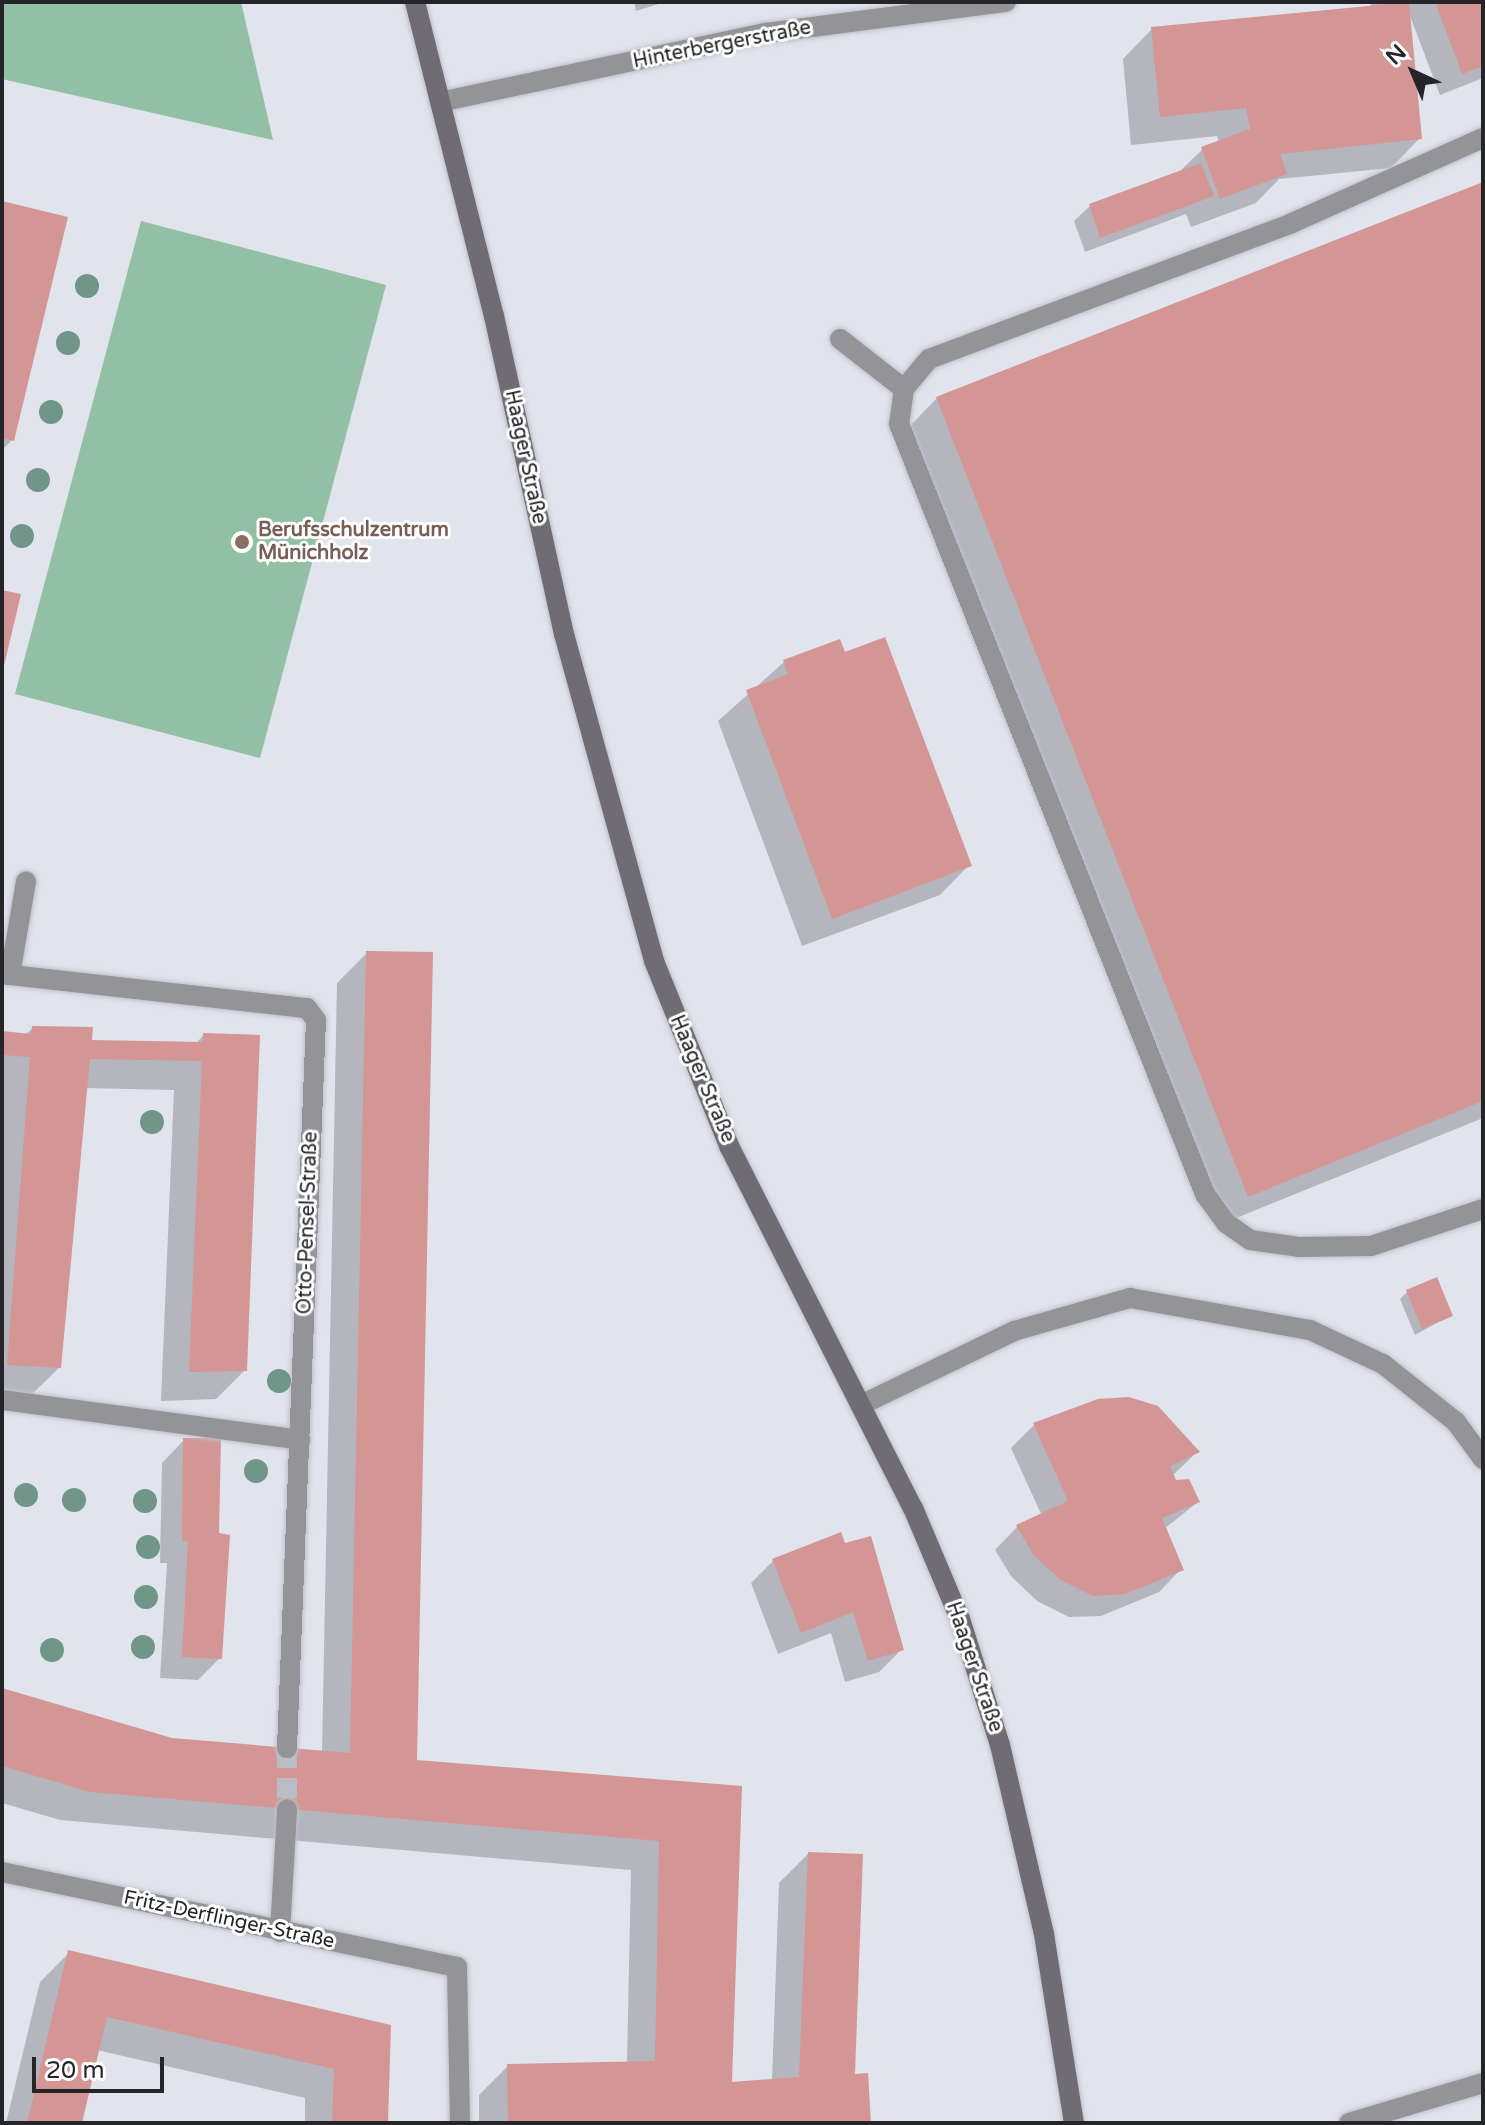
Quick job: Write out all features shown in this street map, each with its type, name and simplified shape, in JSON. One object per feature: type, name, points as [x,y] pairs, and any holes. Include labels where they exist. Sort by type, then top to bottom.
[{"type":"main road","name":"Haager Straße","points":[[415,2],[564,634],[654,961],[729,1146],[861,1405],[960,1619],[1000,1745],[1044,1934],[1074,2123]]},
{"type":"street","name":"Hinterbergerstraße","points":[[440,102],[766,33],[1006,2]]},
{"type":"street","points":[[1483,138],[1290,224],[929,359],[904,389],[899,424],[1042,795],[1205,1194],[1226,1223],[1250,1240],[1299,1247],[1371,1246],[1483,1209]]},
{"type":"street","points":[[840,339],[904,389]]},
{"type":"street","points":[[6,975],[26,881]]},
{"type":"street","name":"Otto-Pensel-Straße","points":[[6,975],[313,1012],[287,1748]]},
{"type":"street","points":[[861,1405],[1014,1331],[1130,1298],[1310,1330],[1383,1364],[1456,1422],[1483,1459]]},
{"type":"street","points":[[2,1400],[300,1440]]},
{"type":"street","points":[[280,1932],[287,1809]]},
{"type":"street","name":"Fritz-Derflinger-Straße","points":[[2,1872],[457,1967],[460,2123]]},
{"type":"street","points":[[1349,2123],[1483,2083]]},
{"type":"green space","points":[[2,2],[241,2],[273,140],[2,79]]},
{"type":"green space","points":[[141,221],[386,285],[260,758],[15,694]]},
{"type":"building","points":[[1409,2],[1422,139],[1280,154],[1287,174],[1220,199],[1201,147],[1250,129],[1246,108],[1160,117],[1151,27]]},
{"type":"building","points":[[1435,2],[1483,2],[1483,66],[1462,74]]},
{"type":"building","points":[[1201,163],[1214,196],[1100,238],[1089,204]]},
{"type":"building","points":[[1483,182],[1483,1101],[1248,1197],[936,397]]},
{"type":"building","points":[[2,201],[68,217],[14,441],[2,438]]},
{"type":"building","points":[[2,590],[21,594],[3,670],[2,670]]},
{"type":"building","points":[[885,637],[972,866],[832,919],[746,690],[788,674],[783,660],[840,639],[845,652]]},
{"type":"building","points":[[366,951],[433,952],[417,1760],[742,1786],[732,2082],[799,2077],[808,1852],[863,1854],[855,2074],[868,2073],[871,2123],[508,2123],[507,2064],[655,2061],[659,1841],[90,1792],[2,1766],[2,1688],[172,1738],[350,1753]]},
{"type":"building","points":[[32,1026],[93,1027],[92,1040],[203,1042],[203,1033],[260,1035],[247,1371],[189,1372],[202,1061],[90,1059],[61,1368],[7,1365],[30,1057],[2,1055],[2,1031],[31,1034]]},
{"type":"building","points":[[1437,1277],[1453,1316],[1422,1329],[1406,1290]]},
{"type":"building","points":[[1129,1397],[1158,1406],[1200,1452],[1170,1466],[1176,1480],[1189,1479],[1200,1502],[1162,1518],[1184,1570],[1125,1594],[1093,1596],[1059,1579],[1033,1554],[1016,1525],[1068,1501],[1033,1423],[1098,1399]]},
{"type":"building","points":[[183,1438],[221,1438],[219,1533],[230,1535],[222,1659],[182,1657],[188,1541],[182,1541]]},
{"type":"building","points":[[841,1532],[845,1543],[871,1536],[904,1650],[868,1661],[853,1612],[801,1633],[772,1559]]},
{"type":"building","points":[[68,1950],[391,2025],[388,2123],[332,2123],[334,2069],[107,2017],[82,2123],[27,2123]]},
{"type":"tunnel","points":[[287,1748],[287,1809]]},
{"type":"place","name":"Berufsschulzentrum Münichholz","points":[[242,542]]}]
